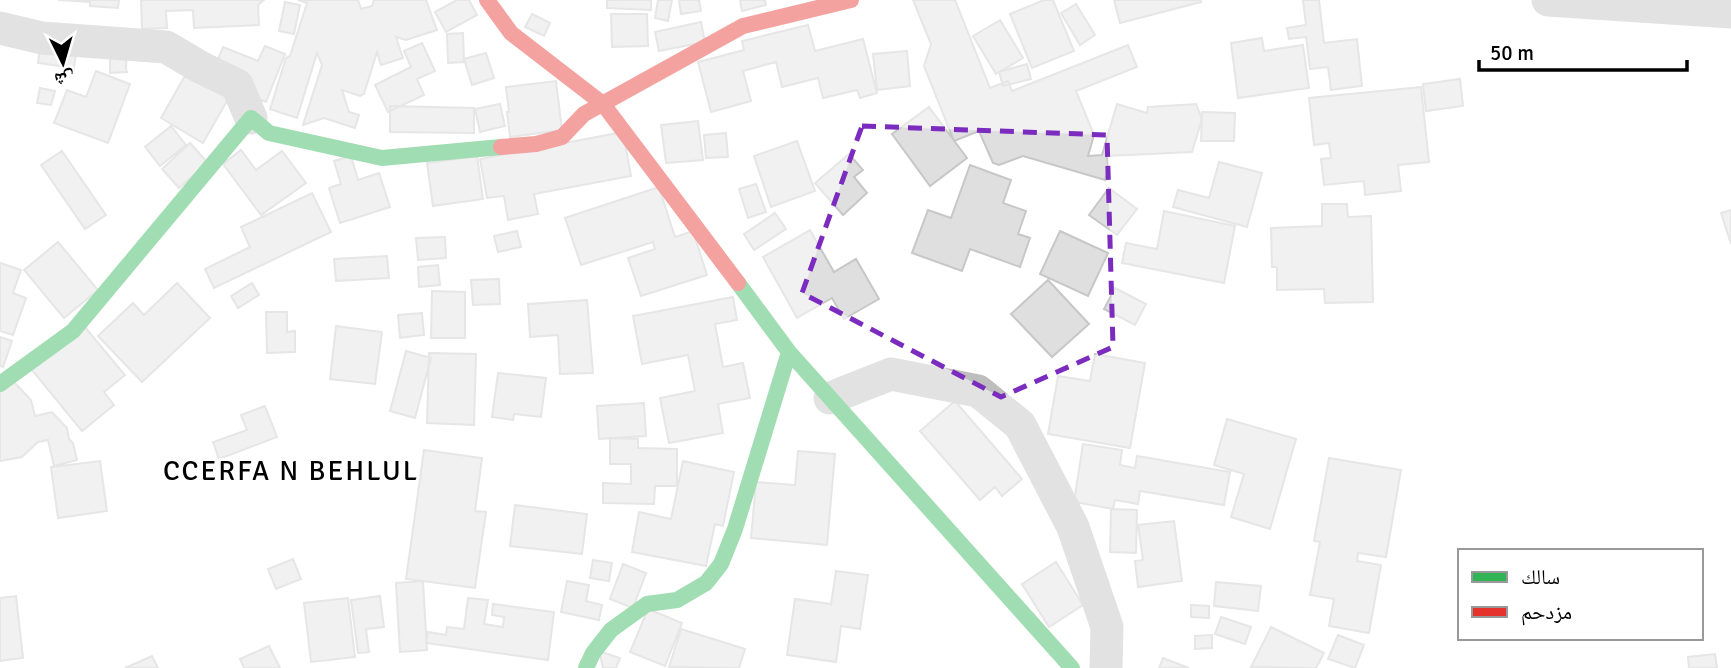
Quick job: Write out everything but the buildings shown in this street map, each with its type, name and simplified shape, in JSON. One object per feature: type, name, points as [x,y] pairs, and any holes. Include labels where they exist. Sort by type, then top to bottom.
[{"type":"street","points":[[487,0],[511,33],[603,104],[789,352],[1061,662]]},
{"type":"street","points":[[0,28],[42,38],[166,47],[200,68],[237,85],[251,118],[269,133],[382,158],[536,144],[562,137],[584,114],[743,26],[851,0]]},
{"type":"street","points":[[1548,0],[1731,12]]},
{"type":"street","points":[[0,384],[73,331],[251,118]]},
{"type":"street","points":[[586,668],[593,653],[611,630],[648,604],[677,600],[706,583],[721,564],[735,529],[789,352]]},
{"type":"street","points":[[830,398],[891,374],[978,391],[1020,425],[1073,527],[1107,627],[1106,668]]},
{"type":"highlighted area","points":[[862,126],[1107,135],[1113,347],[1001,397],[802,293]]},
{"type":"traffic: fast","points":[[0,384],[73,331],[251,118],[269,133],[382,158],[501,147]]},
{"type":"traffic: fast","points":[[738,283],[789,352],[1072,668]]},
{"type":"traffic: fast","points":[[586,668],[593,653],[611,630],[647,604],[677,600],[706,583],[721,564],[735,529],[789,352]]},
{"type":"traffic: jam","points":[[487,0],[511,33],[603,104],[738,283]]},
{"type":"traffic: jam","points":[[501,147],[536,144],[562,137],[584,114],[743,26],[851,0]]},
{"type":"district","name":"CCERFA N BEHLUL","points":[[291,471]]}]
